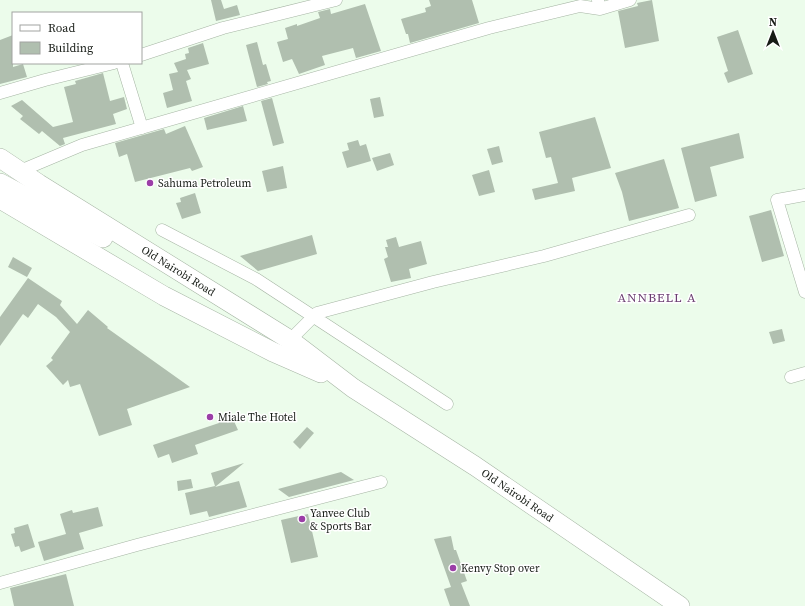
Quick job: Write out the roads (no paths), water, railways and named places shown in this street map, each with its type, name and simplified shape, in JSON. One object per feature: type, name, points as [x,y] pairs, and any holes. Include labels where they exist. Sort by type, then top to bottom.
[{"type":"highway","name":"Old Nairobi Road","points":[[0,158],[182,274],[290,340],[353,388],[475,466],[680,606]]},
{"type":"highway","points":[[0,183],[109,241],[182,274]]},
{"type":"highway","name":"Old Nairobi Road","points":[[0,199],[164,296],[273,352],[353,388]]},
{"type":"street","points":[[142,55],[223,28],[336,0]]},
{"type":"street","points":[[20,171],[82,145],[489,28],[580,6],[630,0]]},
{"type":"street","points":[[0,94],[45,80],[110,64]]},
{"type":"street","points":[[122,64],[142,128]]},
{"type":"street","points":[[805,195],[777,200],[805,292]]},
{"type":"street","points":[[290,340],[317,313],[433,282],[544,256],[689,214]]},
{"type":"street","points":[[162,230],[256,279],[447,404]]},
{"type":"street","points":[[791,377],[805,373]]},
{"type":"street","points":[[0,583],[137,545],[381,482]]},
{"type":"place","name":"Sahuma Petroleum","points":[[150,183]]},
{"type":"place","name":"Miale The Hotel","points":[[210,417]]},
{"type":"place","name":"Yanvee Club & Sports Bar","points":[[302,519]]},
{"type":"place","name":"Kenvy Stop over","points":[[453,568]]},
{"type":"district","name":"ANNBELL A","points":[[657,297]]}]
